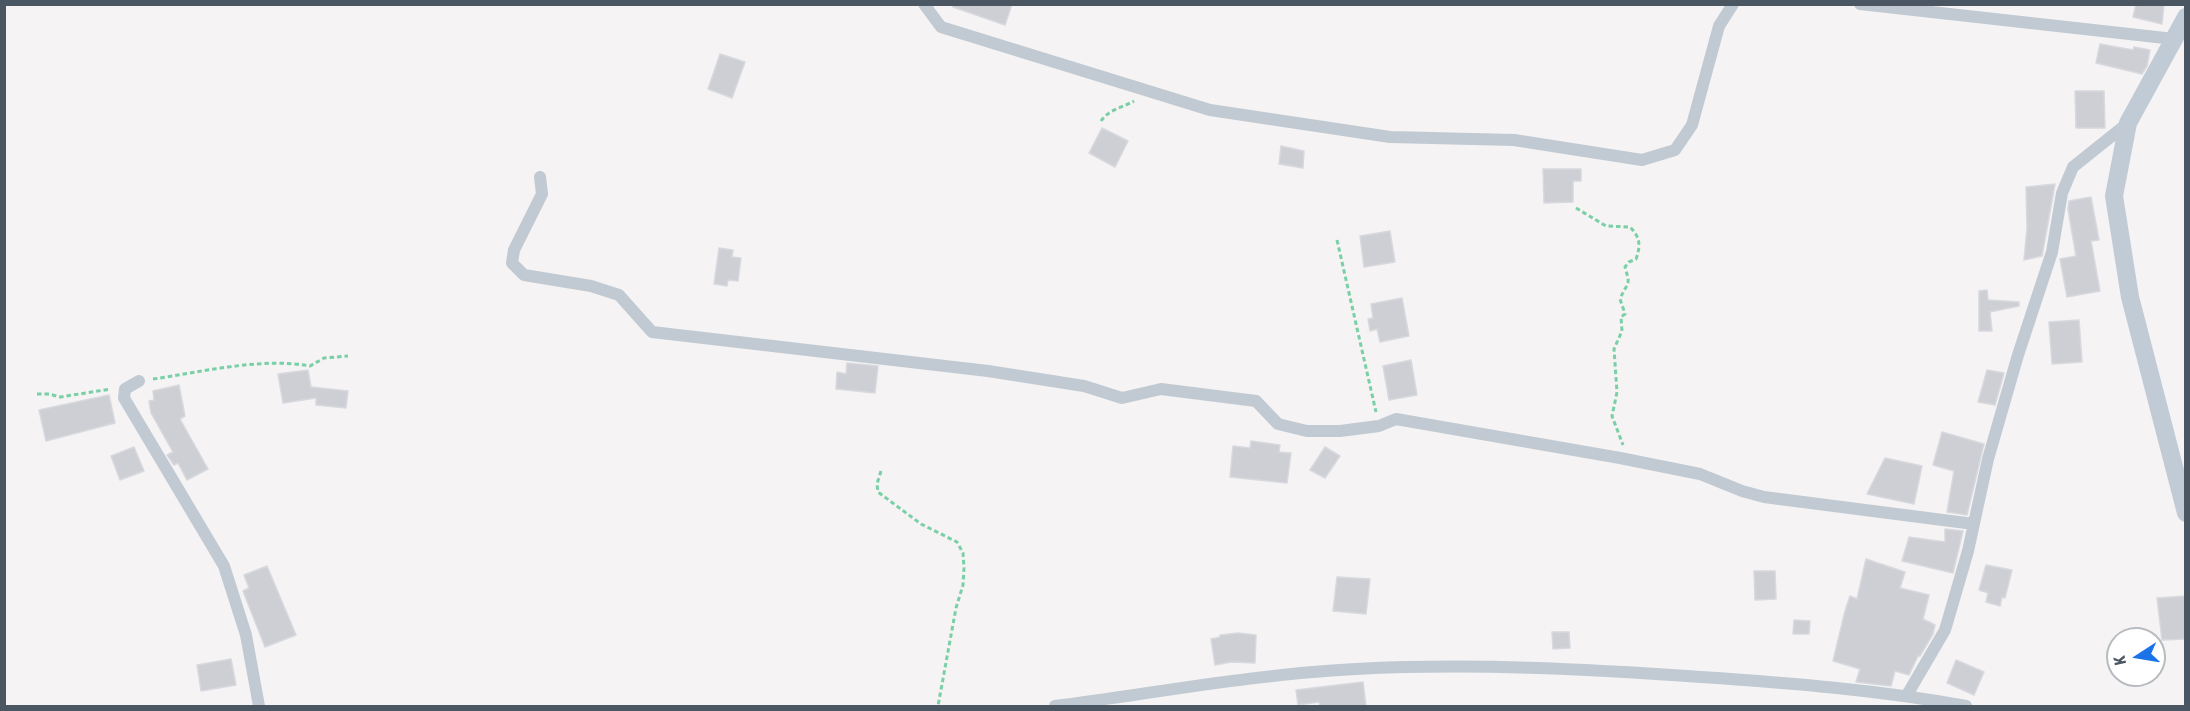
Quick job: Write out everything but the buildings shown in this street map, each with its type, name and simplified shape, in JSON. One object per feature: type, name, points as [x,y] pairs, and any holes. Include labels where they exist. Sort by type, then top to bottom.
[{"type":"street","points":[[924,4],[941,27],[1210,110],[1390,137],[1514,140],[1642,160],[1675,150],[1692,125],[1719,26],[1733,4]]},
{"type":"street","points":[[1860,4],[2174,39]]},
{"type":"street","points":[[2186,17],[2128,123],[2114,196],[2130,297],[2186,513]]},
{"type":"street","points":[[1907,695],[1945,630],[1974,524],[1988,459],[2018,355],[2052,252],[2062,193],[2073,167],[2128,123]]},
{"type":"street","points":[[540,177],[542,194],[514,250],[512,263],[524,275],[591,286],[619,295],[652,332],[988,371],[1084,386],[1122,398],[1161,389],[1257,401],[1278,424],[1307,431],[1340,431],[1379,426],[1396,419],[1700,474],[1764,497],[1974,524]]},
{"type":"street","points":[[139,381],[125,389],[124,398],[224,566],[246,635],[260,706]]},
{"type":"street","points":[[1055,706],[1257,678],[1355,669],[1452,667],[1581,669],[1769,682],[1907,695],[1966,706]]},
{"type":"path","points":[[1101,121],[1114,109],[1133,102],[1144,89]]},
{"type":"path","points":[[1576,208],[1604,222],[1606,226],[1630,227],[1639,240],[1636,259],[1625,267],[1630,279],[1620,299],[1625,314],[1621,317],[1622,331],[1614,349],[1617,392],[1612,416],[1624,448],[1620,458]]},
{"type":"path","points":[[1337,240],[1379,426]]},
{"type":"path","points":[[139,381],[291,362],[310,366],[324,358],[348,356]]},
{"type":"path","points":[[37,394],[60,397],[96,390],[125,389]]},
{"type":"path","points":[[881,471],[877,484],[878,492],[921,524],[957,542],[963,553],[963,585],[956,608],[939,706]]}]
